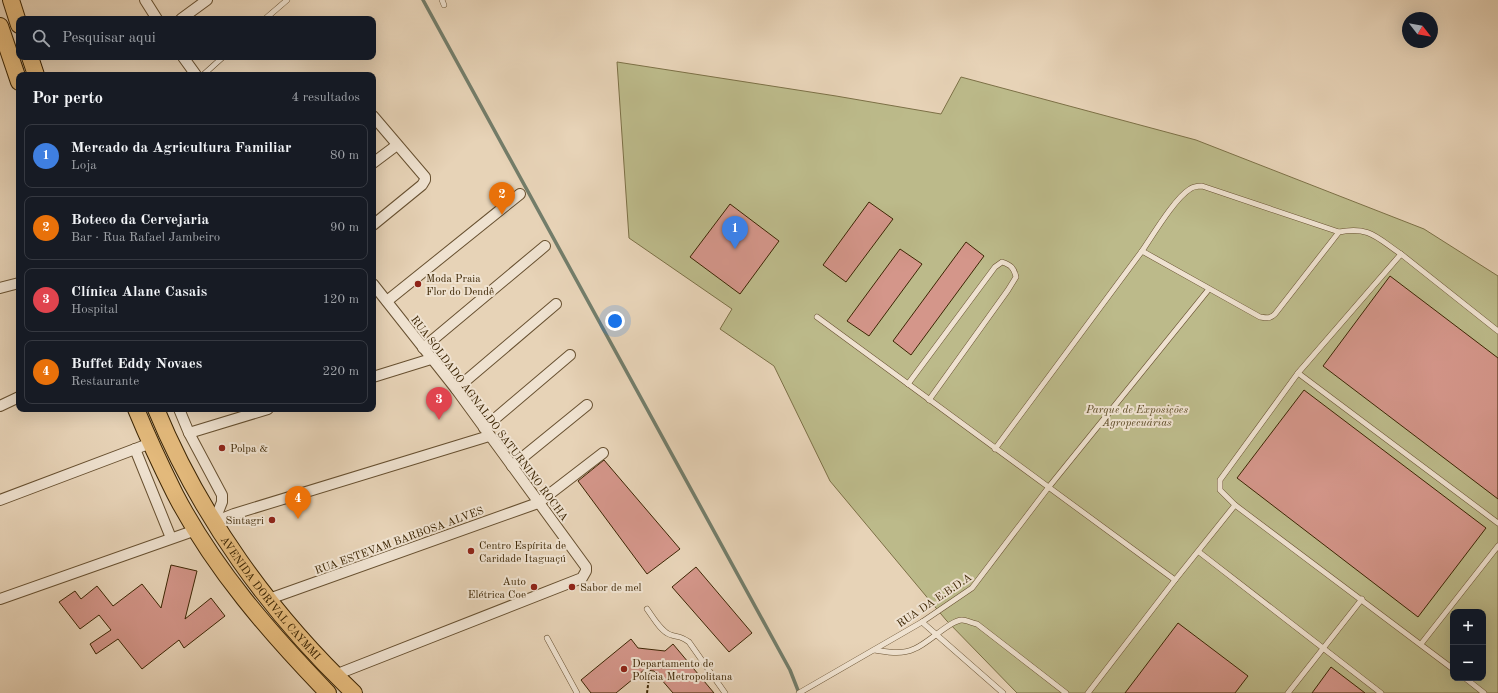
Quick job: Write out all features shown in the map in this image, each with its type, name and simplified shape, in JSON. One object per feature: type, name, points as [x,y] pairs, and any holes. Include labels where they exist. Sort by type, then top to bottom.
[{"type":"main road","points":[[11,0],[16,16]]},
{"type":"main road","points":[[0,26],[16,73]]},
{"type":"main road","points":[[31,60],[35,72]]},
{"type":"main road","name":"AVENIDA DORIVAL CAYMMI","points":[[137,412],[176,495],[196,530],[259,618],[328,693]]},
{"type":"main road","name":"AVENIDA DORIVAL CAYMMI","points":[[157,412],[169,441],[214,522],[269,599],[297,634],[354,693]]},
{"type":"street","points":[[145,0],[155,16]]},
{"type":"street","points":[[185,16],[208,0]]},
{"type":"street","points":[[185,60],[194,72]]},
{"type":"street","points":[[376,120],[424,177],[422,185],[376,223]]},
{"type":"street","points":[[376,161],[397,145]]},
{"type":"street","points":[[387,301],[520,194]]},
{"type":"street","points":[[423,348],[545,246]]},
{"type":"street","points":[[0,288],[16,283]]},
{"type":"street","name":"RUA SOLDADO AGNALDO SATURNINO ROCHA","points":[[335,675],[582,578],[586,567],[456,389],[376,288]]},
{"type":"street","points":[[456,389],[556,304]]},
{"type":"street","points":[[214,522],[234,514],[486,432],[570,355]]},
{"type":"street","points":[[376,376],[432,359]]},
{"type":"street","points":[[0,406],[16,399]]},
{"type":"street","points":[[512,466],[587,405]]},
{"type":"street","points":[[181,412],[189,433],[222,495],[222,502],[214,522]]},
{"type":"street","points":[[189,433],[258,412]]},
{"type":"street","points":[[0,500],[151,443]]},
{"type":"street","points":[[135,450],[171,538]]},
{"type":"street","name":"RUA ESTEVAM BARBOSA ALVES","points":[[269,599],[538,503],[603,453]]},
{"type":"street","points":[[0,599],[196,530]]},
{"type":"lane","points":[[268,16],[287,0]]},
{"type":"lane","points":[[206,72],[220,60]]},
{"type":"lane","points":[[995,448],[1180,198],[1190,189],[1195,187],[1202,186],[1339,232],[1357,230],[1367,231],[1401,254],[1498,330]]},
{"type":"lane","points":[[1142,251],[1260,317],[1271,318],[1339,232]]},
{"type":"lane","points":[[1401,254],[1298,373],[1220,480],[1220,490],[1235,504],[1450,667]]},
{"type":"lane","points":[[908,384],[995,267],[1002,262],[1008,264],[1014,269],[1016,277],[930,400]]},
{"type":"lane","name":"RUA DA E.B.D.A","points":[[799,693],[922,622],[979,582],[1048,488],[1209,289]]},
{"type":"lane","points":[[817,317],[1175,580]]},
{"type":"lane","points":[[1298,373],[1498,523]]},
{"type":"lane","points":[[1088,693],[1235,504]]},
{"type":"lane","points":[[1421,644],[1498,546]]},
{"type":"lane","points":[[1199,552],[1381,693]]},
{"type":"lane","points":[[1288,693],[1362,599]]},
{"type":"lane","points":[[647,609],[664,630],[671,635],[681,636],[689,642],[726,693]]},
{"type":"lane","points":[[874,650],[901,653],[914,650],[937,636],[954,622],[962,620],[977,624],[1066,693]]},
{"type":"lane","points":[[922,622],[1003,693]]},
{"type":"lane","points":[[547,638],[577,693]]},
{"type":"lane","points":[[1469,681],[1484,693]]},
{"type":"path","points":[[647,693],[650,670]]},
{"type":"green space","name":"Parque de Exposições Agropecuárias","points":[[617,62],[941,114],[961,77],[1196,140],[1424,229],[1498,276],[1498,693],[1017,693],[946,620],[830,481],[774,366],[720,329],[732,309],[629,238]]},
{"type":"building","points":[[869,202],[893,219],[846,282],[823,265]]},
{"type":"building","points":[[730,204],[779,241],[740,294],[690,257]]},
{"type":"building","points":[[966,242],[984,256],[911,355],[893,341]]},
{"type":"building","points":[[900,249],[922,264],[869,336],[847,321]]},
{"type":"building","points":[[1390,276],[1498,358],[1498,499],[1323,366]]},
{"type":"building","points":[[1304,390],[1486,528],[1418,617],[1237,478]]},
{"type":"building","points":[[604,460],[680,549],[647,574],[578,481]]},
{"type":"building","points":[[171,565],[197,571],[185,619],[211,598],[225,616],[184,648],[179,640],[142,669],[118,639],[96,654],[90,644],[111,630],[99,615],[80,629],[59,602],[75,591],[81,599],[97,586],[113,606],[142,584],[161,608]]},
{"type":"building","points":[[696,567],[752,633],[729,652],[672,587]]},
{"type":"building","points":[[1178,623],[1248,676],[1235,693],[1125,693]]},
{"type":"building","points":[[631,639],[638,648],[665,651],[673,644],[714,693],[673,693],[654,671],[644,670],[616,693],[591,693],[581,680]]},
{"type":"building","points":[[1331,667],[1365,693],[1312,693]]},
{"type":"waterway","points":[[423,0],[790,670],[799,693]]},
{"type":"place","name":"Boteco da Cervejaria","points":[[502,215]]},
{"type":"place","name":"Mercado da Agricultura Familiar","points":[[735,249]]},
{"type":"place","name":"Moda Praia Flor do Dendê","points":[[418,284]]},
{"type":"place","name":"Clínica Alane Casais","points":[[439,420]]},
{"type":"place","name":"Polpa &","points":[[222,448]]},
{"type":"place","name":"Buffet Eddy Novaes","points":[[298,519]]},
{"type":"place","name":"Sintagri","points":[[272,520]]},
{"type":"place","name":"Centro Espírita de Caridade Itaguaçú","points":[[471,551]]},
{"type":"place","name":"Auto Elétrica Coe","points":[[534,587]]},
{"type":"place","name":"Sabor de mel","points":[[572,587]]},
{"type":"place","name":"Departamento de Polícia Metropolitana","points":[[624,669]]}]
